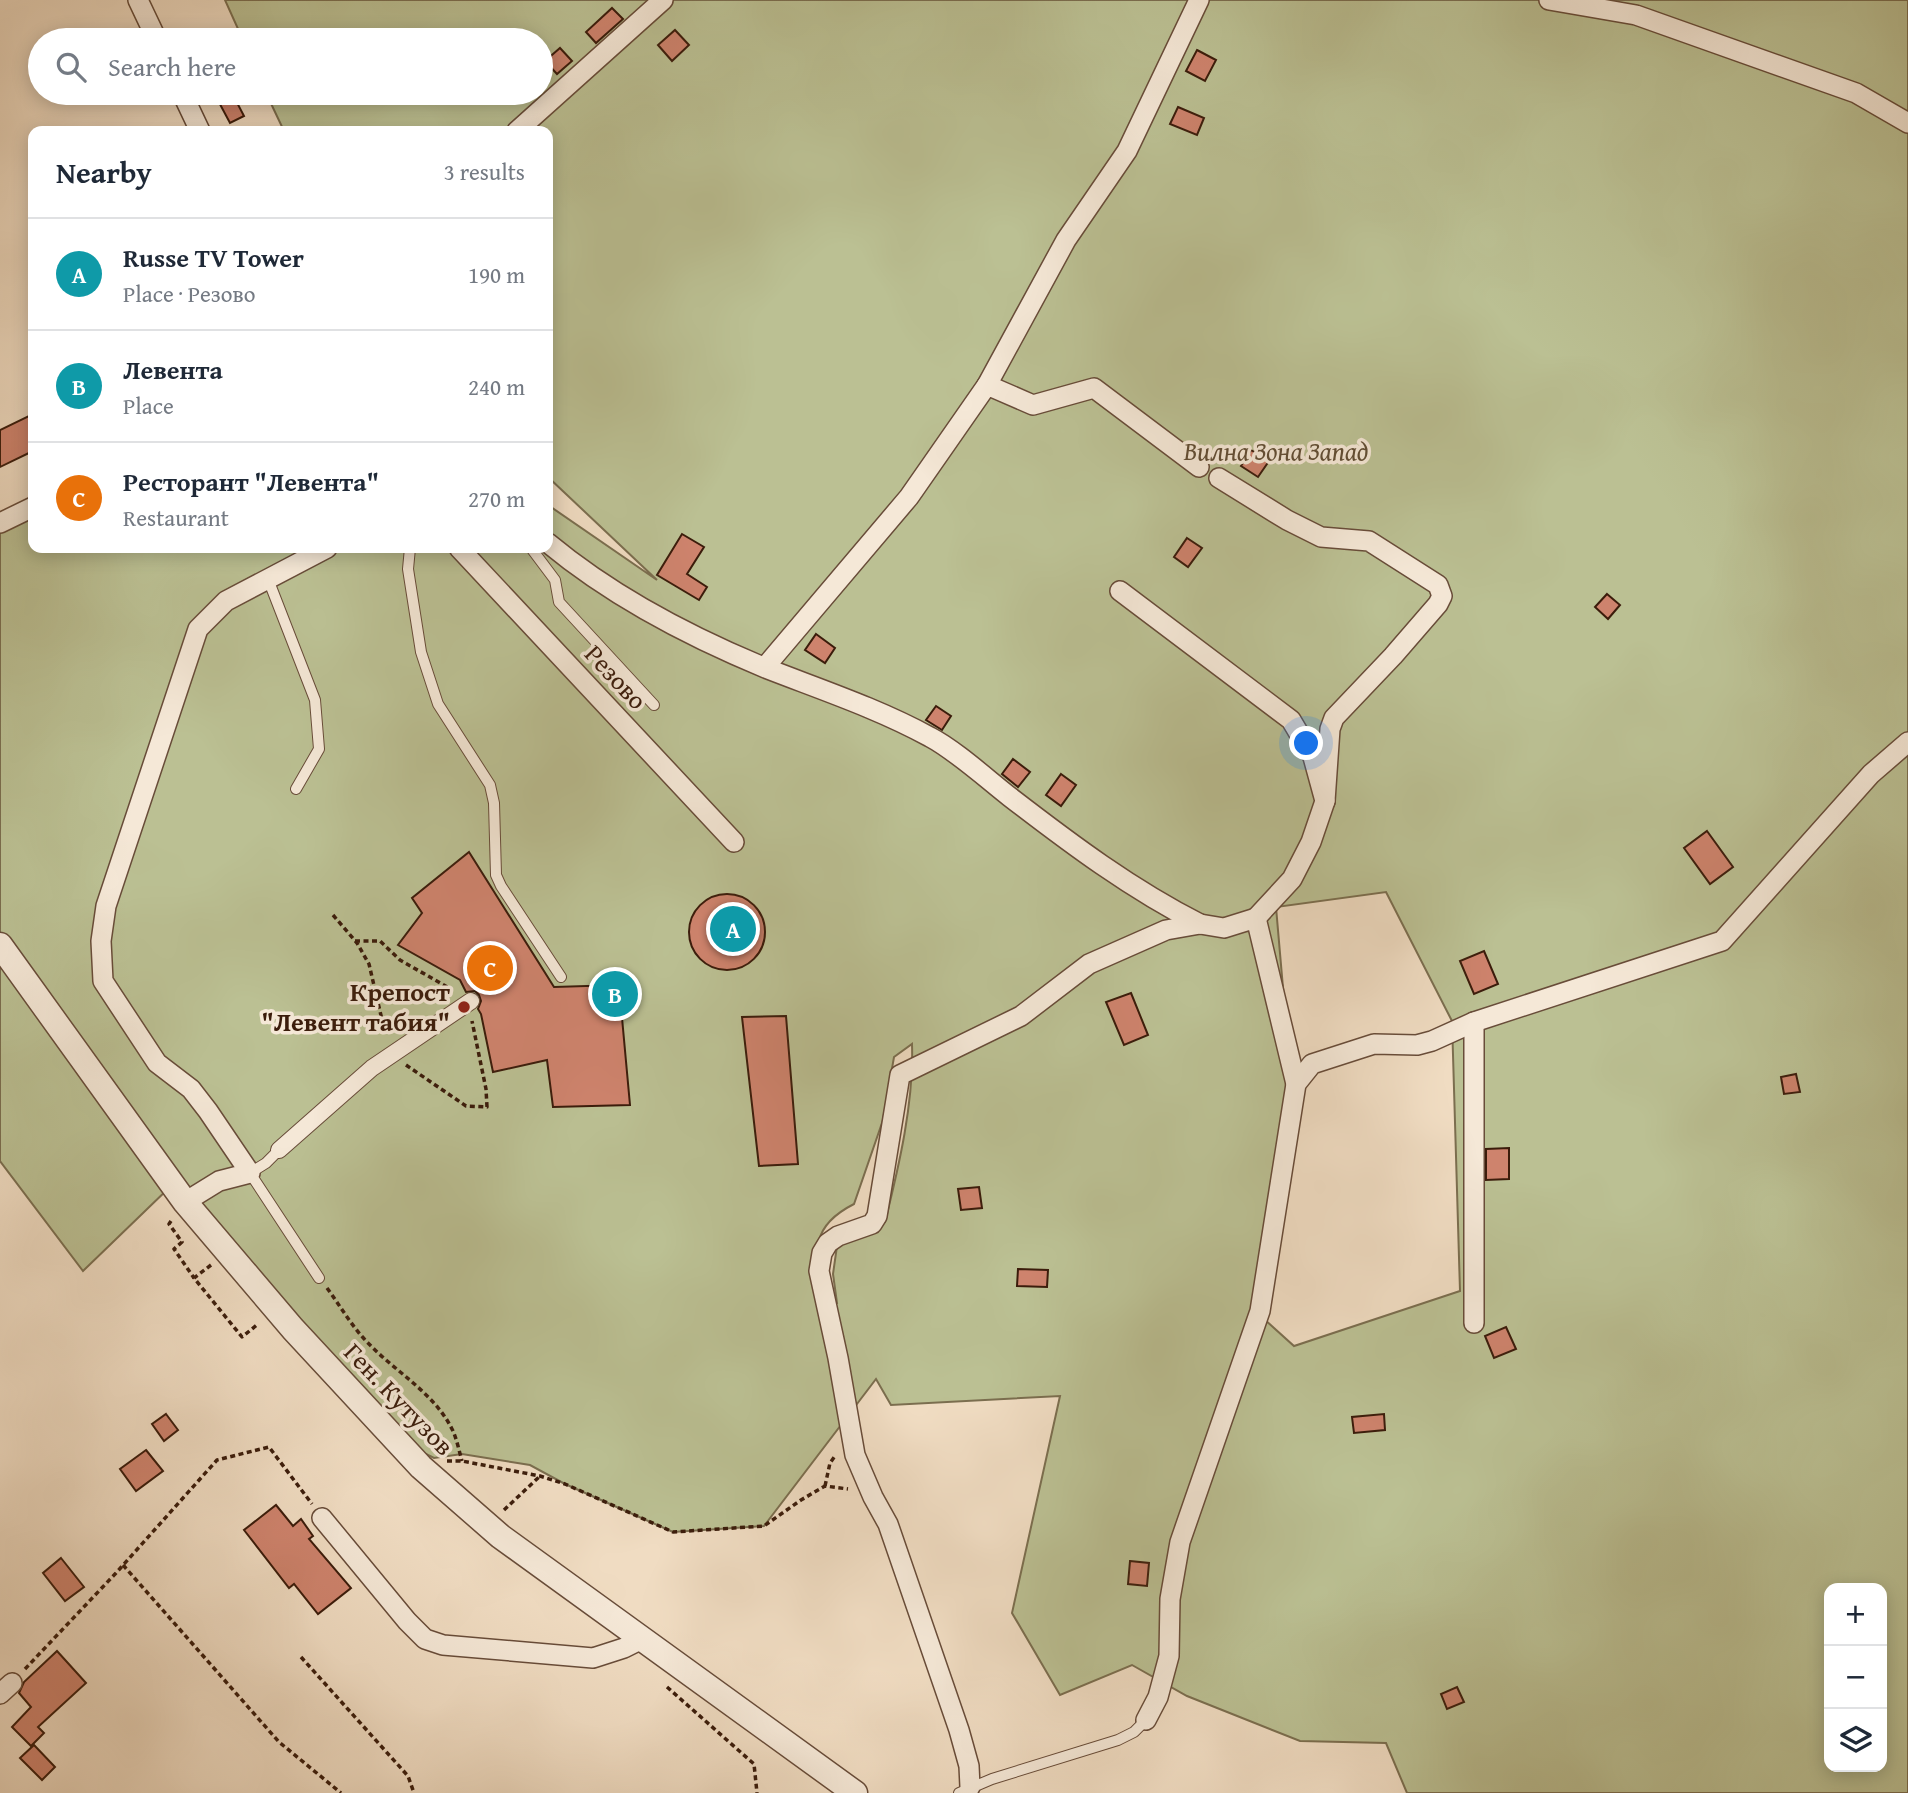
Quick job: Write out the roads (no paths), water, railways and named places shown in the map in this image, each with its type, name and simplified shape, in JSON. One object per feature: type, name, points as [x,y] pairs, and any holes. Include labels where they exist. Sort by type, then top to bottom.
[{"type":"street","points":[[138,0],[151,28]]},
{"type":"street","points":[[553,99],[663,0]]},
{"type":"street","points":[[765,667],[909,497],[987,385],[1066,240],[1127,151],[1199,0]]},
{"type":"street","points":[[1549,0],[1636,15],[1856,93],[1908,123]]},
{"type":"street","points":[[188,105],[198,126]]},
{"type":"street","points":[[523,126],[546,105]]},
{"type":"street","points":[[987,385],[1033,405],[1094,388],[1199,467]]},
{"type":"street","points":[[553,547],[624,597],[673,625],[932,738],[1112,872],[1200,924],[1224,928],[1256,918],[1292,879],[1311,842],[1325,801],[1330,729],[1334,718],[1430,614],[1441,596],[1438,585],[1369,541],[1321,537],[1287,520],[1219,478]]},
{"type":"street","points":[[0,523],[28,509]]},
{"type":"street","points":[[185,1202],[219,1181],[250,1173],[191,1089],[157,1063],[103,981],[101,940],[106,906],[198,629],[226,601],[317,553]]},
{"type":"street","name":"Резово","points":[[464,553],[734,842]]},
{"type":"street","points":[[1120,591],[1291,720],[1313,757],[1325,801]]},
{"type":"street","points":[[1296,1084],[1312,1064],[1374,1044],[1417,1045],[1474,1022],[1722,941],[1871,774],[1908,742]]},
{"type":"street","points":[[1146,1720],[1158,1697],[1169,1657],[1170,1599],[1180,1542],[1260,1311],[1296,1084],[1256,918]]},
{"type":"street","points":[[964,1790],[969,1766],[959,1730],[888,1524],[855,1455],[819,1271],[822,1253],[828,1243],[838,1236],[872,1224],[877,1216],[900,1075],[1020,1016],[1089,964],[1166,930],[1200,924]]},
{"type":"street","name":"Ген. Кутузов","points":[[0,945],[185,1202],[276,1310],[421,1467],[487,1526],[855,1793]]},
{"type":"street","points":[[279,1150],[381,1062],[466,1004]]},
{"type":"street","points":[[1474,1022],[1474,1323]]},
{"type":"street","points":[[322,1518],[425,1639],[443,1644],[593,1658],[642,1639]]},
{"type":"lane","points":[[410,553],[408,569],[421,652],[434,691],[439,704],[490,785],[494,803],[496,875],[561,977]]},
{"type":"lane","points":[[535,553],[555,580],[559,602],[654,705]]},
{"type":"lane","points":[[268,579],[315,700],[319,749],[296,789]]},
{"type":"lane","points":[[279,1150],[266,1163],[250,1173],[319,1278]]},
{"type":"lane","points":[[964,1790],[1118,1740],[1134,1732],[1146,1720]]},
{"type":"place","name":"Russe TV Tower","points":[[733,929]]},
{"type":"place","name":"Ресторант \"Левента\"","points":[[490,968]]},
{"type":"place","name":"Левента","points":[[615,994]]},
{"type":"place","name":"Крепост \"Левент табия\"","points":[[464,1007]]},
{"type":"park label","name":"Вилна Зона Запад","points":[[1276,451]]}]
